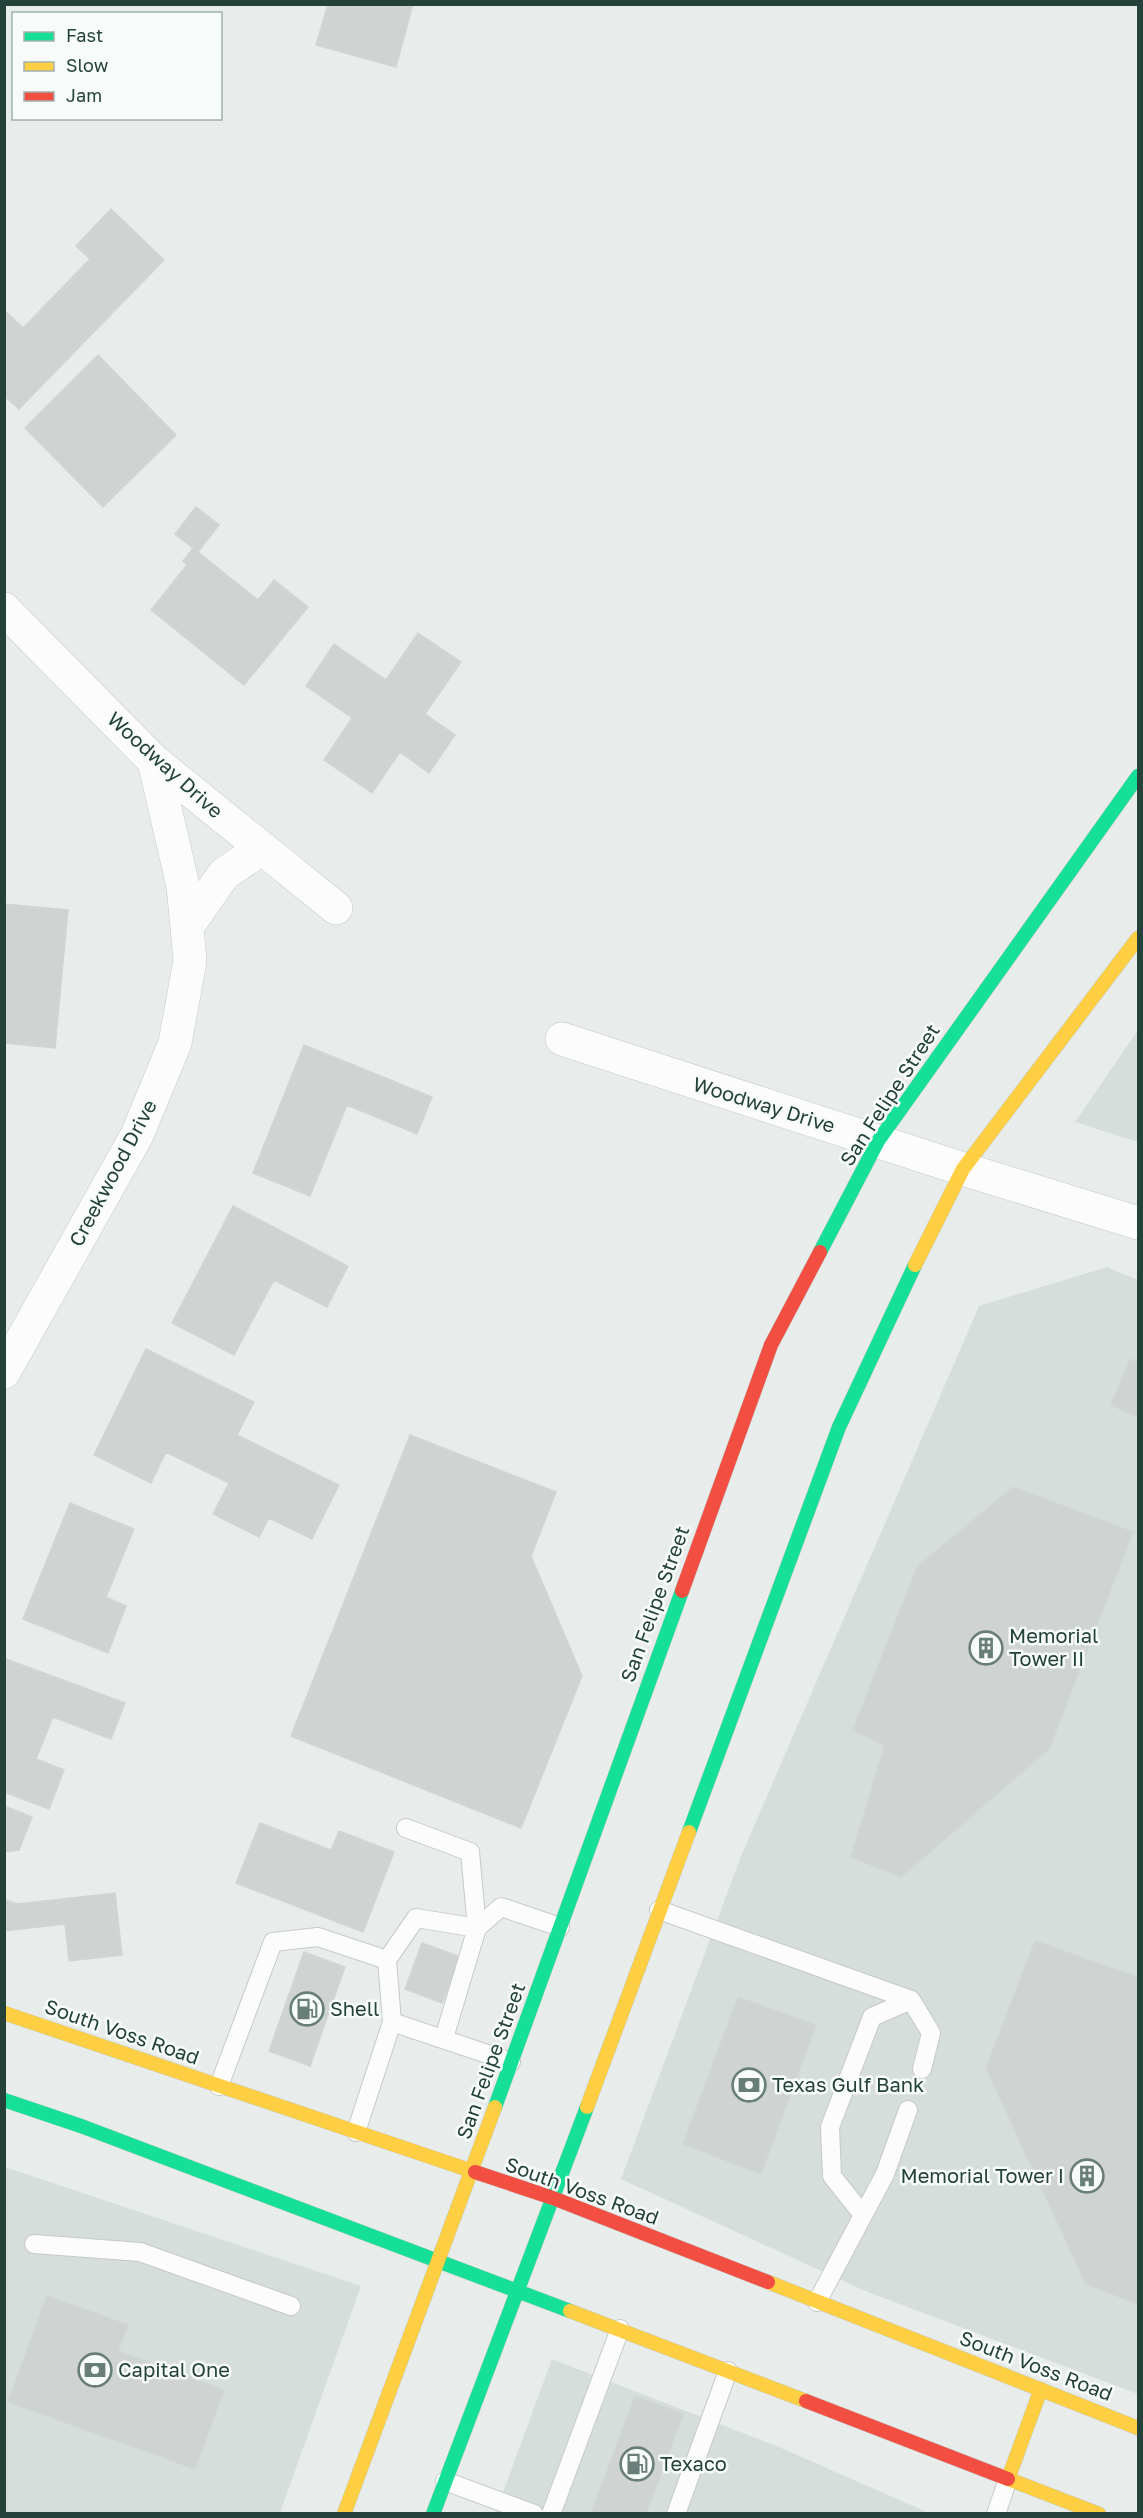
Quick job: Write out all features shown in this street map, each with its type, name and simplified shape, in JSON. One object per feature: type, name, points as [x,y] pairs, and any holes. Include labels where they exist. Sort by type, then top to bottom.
[{"type":"main road","name":"San Felipe Street","points":[[345,2514],[771,1345],[878,1141],[1138,776]]},
{"type":"main road","points":[[433,2514],[553,2198],[827,1456],[885,1326],[963,1169],[1136,946]]},
{"type":"main road","name":"South Voss Road","points":[[4,2013],[553,2198],[1138,2428]]},
{"type":"main road","points":[[4,2100],[81,2126],[439,2260],[1099,2514]]},
{"type":"main road","points":[[1008,2479],[1041,2389]]},
{"type":"street","name":"Woodway Drive","points":[[4,609],[154,761],[336,908]]},
{"type":"street","name":"Creekwood Drive","points":[[4,1372],[137,1135],[175,1043],[190,962],[183,886],[154,761]]},
{"type":"street","points":[[187,927],[224,874],[261,849]]},
{"type":"street","name":"Woodway Drive","points":[[562,1040],[1138,1223]]},
{"type":"lane","points":[[406,1828],[470,1852],[477,1928],[444,2038]]},
{"type":"lane","points":[[477,1928],[501,1907],[560,1927]]},
{"type":"lane","points":[[659,1910],[911,2000],[931,2033],[922,2069]]},
{"type":"lane","points":[[356,2132],[392,2022],[387,1960],[416,1918],[477,1928]]},
{"type":"lane","points":[[219,2086],[273,1942],[318,1937],[387,1960]]},
{"type":"lane","points":[[863,2215],[832,2176],[830,2127],[872,2017],[911,2000]]},
{"type":"lane","points":[[392,2022],[511,2062]]},
{"type":"lane","points":[[817,2302],[885,2174],[908,2110]]},
{"type":"lane","points":[[34,2244],[140,2252],[291,2306]]},
{"type":"lane","points":[[551,2514],[620,2329]]},
{"type":"lane","points":[[676,2514],[728,2371]]},
{"type":"lane","points":[[996,2514],[1008,2479]]},
{"type":"lane","points":[[445,2481],[534,2514]]},
{"type":"shaded area","points":[[1138,1030],[1138,1142],[1075,1122]]},
{"type":"shaded area","points":[[1107,1267],[1138,1280],[1138,2394],[865,2291],[621,2179],[741,1856],[979,1306]]},
{"type":"shaded area","points":[[5,2167],[361,2286],[280,2513],[5,2514]]},
{"type":"shaded area","points":[[552,2359],[779,2447],[929,2513],[495,2514]]},
{"type":"building","points":[[328,4],[413,4],[396,67],[316,45]]},
{"type":"building","points":[[111,209],[164,260],[19,409],[4,396],[4,310],[23,328],[90,259],[76,246]]},
{"type":"building","points":[[98,355],[176,435],[103,507],[25,428]]},
{"type":"building","points":[[196,507],[219,525],[198,552],[258,600],[274,580],[308,607],[244,685],[151,610],[187,565],[183,561],[193,548],[175,534]]},
{"type":"building","points":[[418,633],[461,662],[425,714],[455,735],[429,773],[400,752],[372,793],[324,760],[352,718],[306,686],[334,644],[386,680]]},
{"type":"building","points":[[4,904],[68,910],[55,1048],[4,1043]]},
{"type":"building","points":[[304,1045],[432,1097],[417,1134],[347,1105],[310,1196],[253,1173]]},
{"type":"building","points":[[233,1206],[348,1266],[327,1307],[274,1280],[234,1355],[172,1323]]},
{"type":"building","points":[[146,1349],[254,1402],[237,1435],[339,1485],[312,1539],[269,1518],[259,1537],[213,1514],[229,1483],[166,1452],[151,1483],[94,1455]]},
{"type":"building","points":[[1130,1359],[1138,1362],[1138,1417],[1111,1405]]},
{"type":"building","points":[[410,1435],[556,1492],[531,1556],[582,1676],[521,1828],[291,1736]]},
{"type":"building","name":"Memorial Tower II","points":[[1013,1487],[1133,1532],[1049,1749],[901,1877],[851,1857],[885,1745],[853,1730],[917,1567]]},
{"type":"building","points":[[70,1503],[134,1529],[106,1597],[126,1606],[108,1653],[23,1619]]},
{"type":"building","points":[[6,1659],[125,1703],[111,1739],[53,1717],[36,1759],[64,1770],[49,1809],[4,1792]]},
{"type":"building","points":[[4,1806],[32,1817],[19,1850],[4,1852]]},
{"type":"building","points":[[260,1823],[331,1850],[339,1831],[394,1852],[363,1932],[236,1883]]},
{"type":"building","points":[[115,1893],[122,1955],[69,1961],[65,1924],[4,1931],[4,1899],[17,1904]]},
{"type":"building","name":"Memorial Tower I","points":[[1035,1941],[1138,1977],[1138,2304],[1086,2284],[986,2068]]},
{"type":"building","name":"Shell","points":[[422,1943],[460,1957],[442,2003],[405,1989]]},
{"type":"building","name":"Shell","points":[[304,1952],[345,1967],[310,2066],[269,2051]]},
{"type":"building","name":"Texas Gulf Bank","points":[[738,1997],[816,2025],[761,2174],[683,2144]]},
{"type":"building","name":"Capital One","points":[[47,2296],[128,2325],[118,2351],[224,2390],[195,2469],[8,2402]]},
{"type":"building","name":"Texaco","points":[[635,2396],[683,2414],[646,2514],[591,2514]]},
{"type":"traffic: fast","points":[[820,1252],[878,1141],[1138,776]]},
{"type":"traffic: fast","points":[[689,1832],[839,1427],[915,1265]]},
{"type":"traffic: fast","points":[[495,2107],[682,1591]]},
{"type":"traffic: fast","points":[[4,2100],[81,2126],[570,2311]]},
{"type":"traffic: fast","points":[[433,2514],[587,2107]]},
{"type":"traffic: slow","points":[[915,1265],[963,1169],[1138,938]]},
{"type":"traffic: slow","points":[[587,2107],[689,1832]]},
{"type":"traffic: slow","points":[[4,2013],[475,2172]]},
{"type":"traffic: slow","points":[[344,2514],[495,2107]]},
{"type":"traffic: slow","points":[[768,2282],[1138,2428]]},
{"type":"traffic: slow","points":[[570,2311],[806,2401]]},
{"type":"traffic: slow","points":[[1008,2479],[1041,2389]]},
{"type":"traffic: slow","points":[[1008,2479],[1099,2514]]},
{"type":"traffic: jam","points":[[682,1591],[771,1345],[820,1252]]},
{"type":"traffic: jam","points":[[475,2172],[553,2198],[768,2282]]},
{"type":"traffic: jam","points":[[806,2401],[1008,2479]]},
{"type":"place","name":"Memorial Tower II","points":[[986,1648]]},
{"type":"place","name":"Shell","points":[[307,2009]]},
{"type":"place","name":"Texas Gulf Bank","points":[[749,2085]]},
{"type":"place","name":"Memorial Tower I","points":[[1087,2176]]},
{"type":"place","name":"Capital One","points":[[95,2370]]},
{"type":"place","name":"Texaco","points":[[637,2464]]}]
